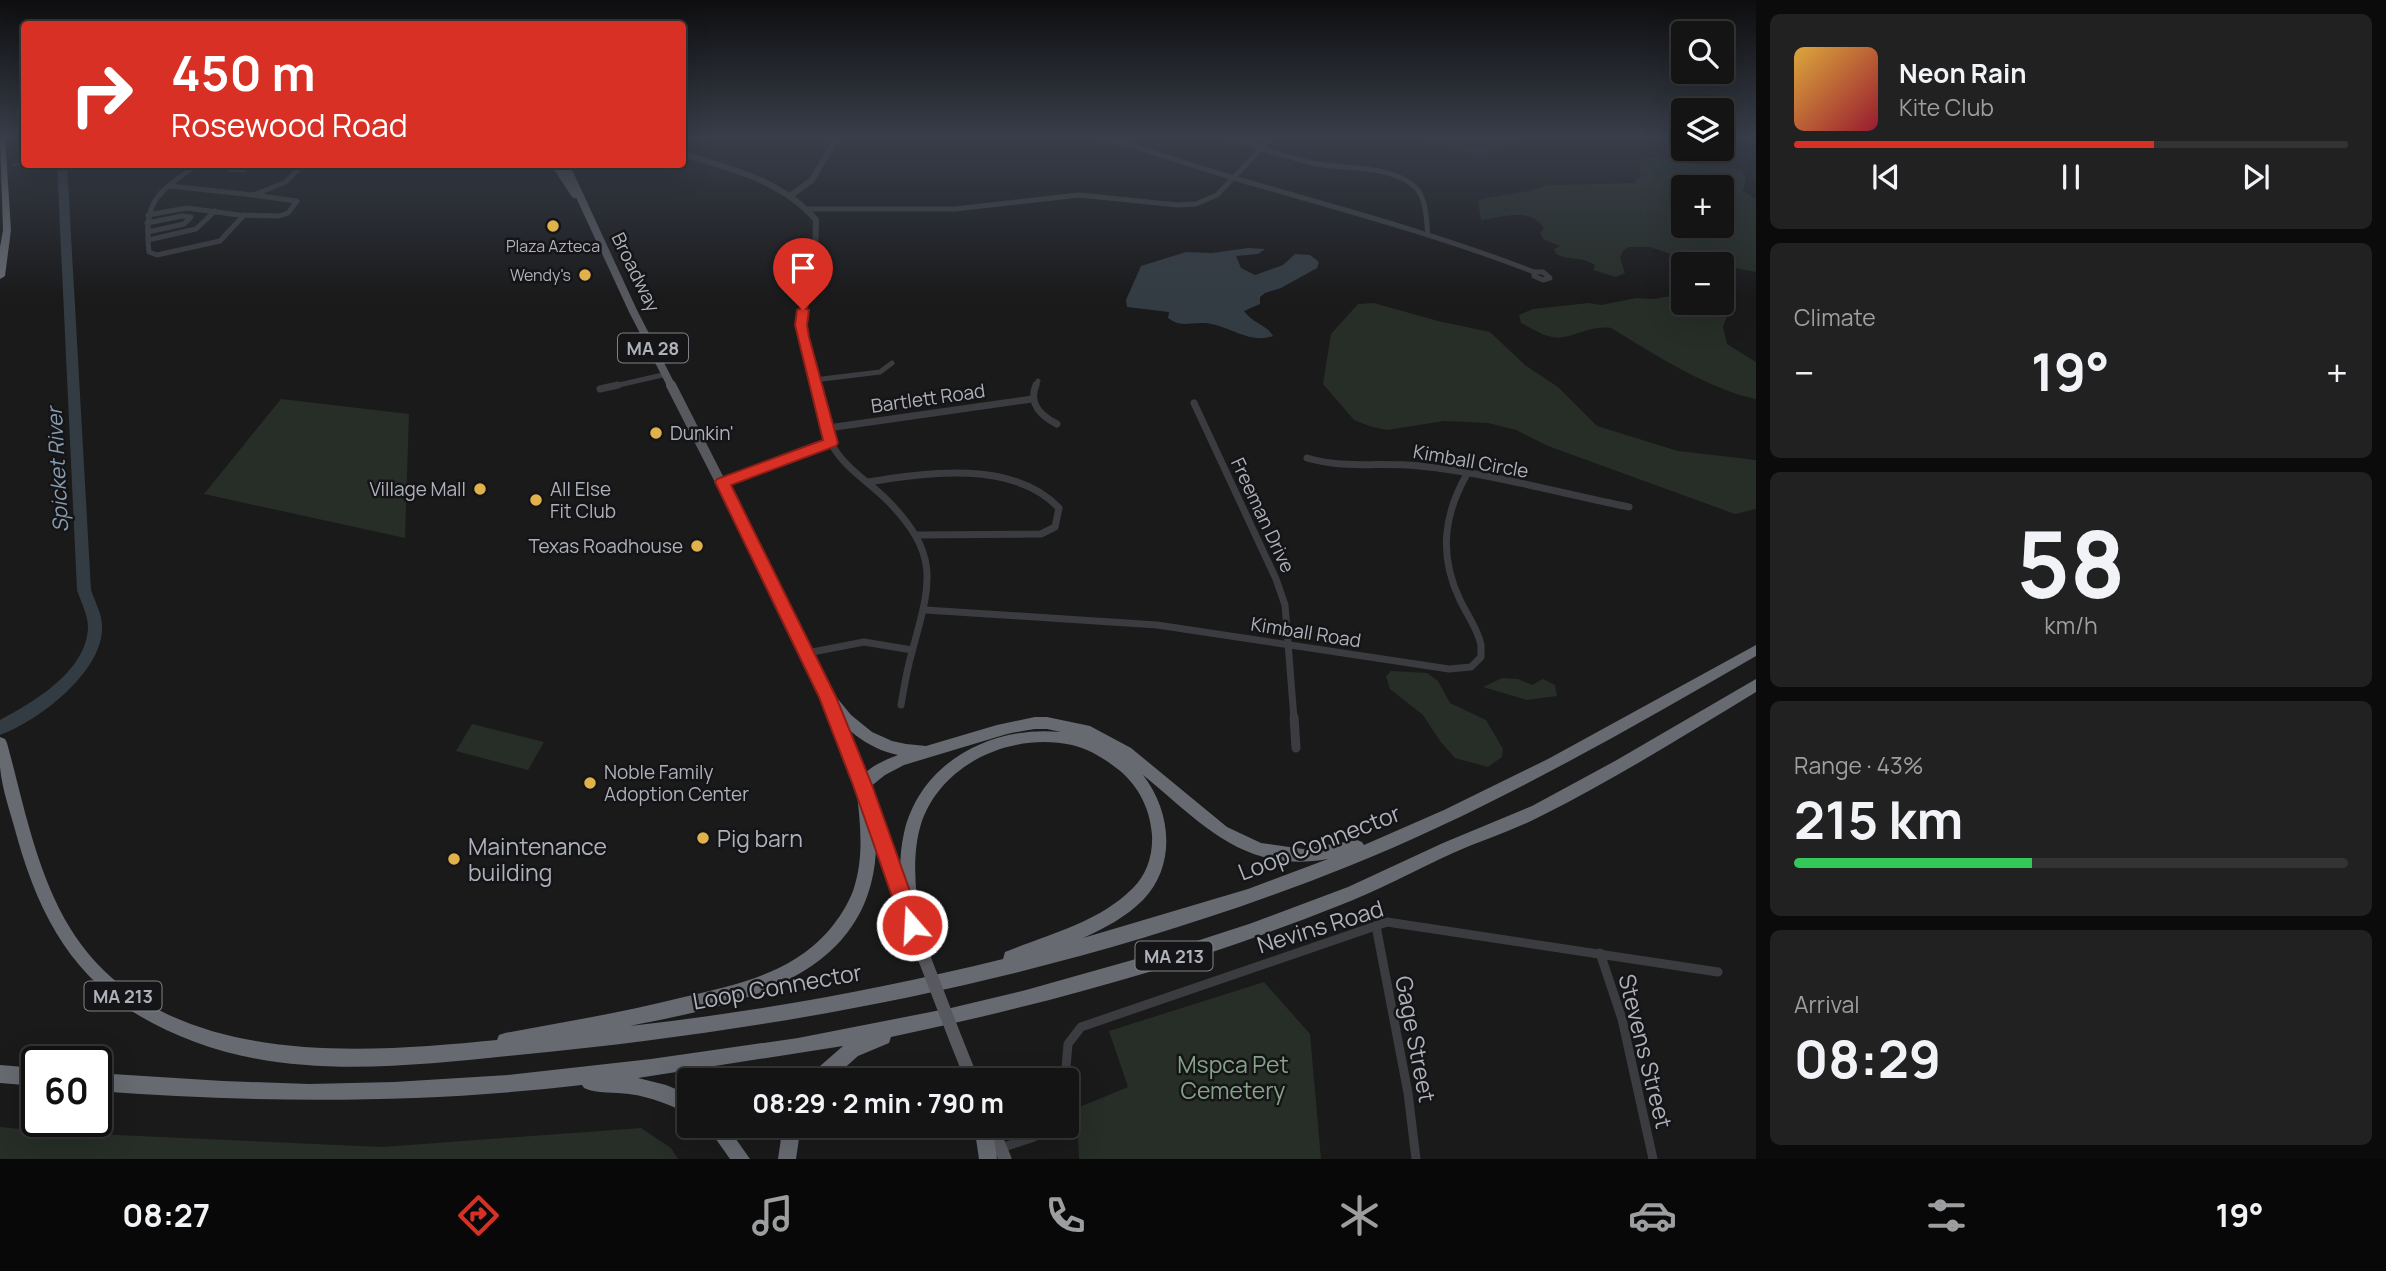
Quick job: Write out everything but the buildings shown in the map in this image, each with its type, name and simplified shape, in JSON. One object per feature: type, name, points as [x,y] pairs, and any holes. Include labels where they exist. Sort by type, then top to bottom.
[{"type":"highway","points":[[0,283],[6,230],[4,190]]},
{"type":"highway","name":"Loop Connector","points":[[0,743],[43,897],[74,949],[113,989],[141,1009],[169,1023],[236,1046],[303,1056],[413,1055],[566,1042],[745,1020],[1044,957],[1136,932],[1253,894],[1441,819],[1586,747],[1756,650]]},
{"type":"highway","name":"MA 213","points":[[112,1083],[242,1091],[406,1090],[544,1080],[797,1048],[977,1010],[1137,968],[1320,906],[1383,880],[1445,850],[1534,813],[1756,685]]},
{"type":"highway","points":[[828,697],[851,726],[883,746],[914,751],[946,747]]},
{"type":"highway","points":[[413,1055],[614,1021],[706,1001],[772,980],[804,963],[836,933],[859,895],[868,855],[863,785],[868,778],[889,766],[946,747],[1032,724],[1078,728],[1123,750],[1212,827],[1253,847],[1284,855],[1310,857],[1337,853],[1441,819]]},
{"type":"highway","points":[[907,987],[1012,958],[1054,943],[1110,915],[1133,900],[1150,879],[1158,854],[1157,819],[1145,790],[1128,768],[1108,752],[1086,741],[1057,734],[1038,734],[1014,739],[964,760],[931,789],[915,820],[907,865],[912,925]]},
{"type":"highway","points":[[829,1068],[860,1046],[977,1010]]},
{"type":"highway","points":[[0,1074],[21,1076]]},
{"type":"highway","points":[[544,1080],[624,1084],[677,1098]]},
{"type":"highway","points":[[725,1138],[741,1159]]},
{"type":"highway","points":[[787,1159],[790,1138]]},
{"type":"highway","points":[[989,1138],[998,1155]]},
{"type":"main road","points":[[570,190],[577,195],[578,190]]},
{"type":"main road","name":"Broadway","points":[[577,195],[828,697],[967,1068]]},
{"type":"street","points":[[166,190],[148,215],[149,252],[157,255],[220,241],[244,215]]},
{"type":"street","points":[[148,215],[187,208],[279,216],[288,213],[297,201],[207,190]]},
{"type":"street","points":[[253,195],[265,190]]},
{"type":"street","points":[[777,190],[809,209],[817,224],[815,265],[801,325],[831,443],[837,457],[897,510],[917,535],[927,558],[931,583],[926,610],[912,650],[901,705]]},
{"type":"street","points":[[790,196],[798,190]]},
{"type":"street","points":[[809,209],[943,210],[1079,195],[1190,205],[1214,198],[1222,190]]},
{"type":"street","points":[[1280,190],[1490,254],[1534,272]]},
{"type":"street","points":[[1419,190],[1423,199],[1428,235]]},
{"type":"street","points":[[148,240],[195,229],[215,211]]},
{"type":"street","points":[[147,223],[182,216],[191,217],[184,224],[148,232]]},
{"type":"street","points":[[814,380],[880,372],[892,363]]},
{"type":"street","points":[[600,389],[667,374]]},
{"type":"street","points":[[1038,381],[1031,393],[1032,399],[1043,416],[1058,424]]},
{"type":"street","name":"Bartlett Road","points":[[828,428],[1032,399]]},
{"type":"street","name":"Freeman Drive","points":[[1194,403],[1281,590],[1285,605],[1296,748]]},
{"type":"street","points":[[722,482],[831,443]]},
{"type":"street","name":"Kimball Circle","points":[[1307,458],[1326,464],[1401,465],[1467,474],[1629,507]]},
{"type":"street","name":"Kimball Road","points":[[926,610],[1157,625],[1449,669],[1471,667],[1477,663],[1483,650],[1481,640],[1455,590],[1445,548],[1449,509],[1467,474]]},
{"type":"street","points":[[868,482],[918,476],[1004,478],[1042,492],[1059,508],[1055,527],[1041,534],[917,535]]},
{"type":"street","points":[[807,653],[864,642],[912,650]]},
{"type":"street","name":"Nevins Road","points":[[1066,1068],[1067,1044],[1081,1027],[1376,926],[1399,922],[1718,972]]},
{"type":"street","name":"Gage Street","points":[[1376,926],[1408,1093],[1416,1159]]},
{"type":"street","name":"Stevens Street","points":[[1600,953],[1622,1019],[1653,1159]]},
{"type":"street","points":[[998,1155],[1032,1138]]},
{"type":"green space","points":[[1532,190],[1671,190],[1671,238],[1734,238],[1734,190],[1743,190],[1756,199],[1756,272],[1734,268],[1734,252],[1671,252],[1671,254],[1650,247],[1628,247],[1620,258],[1625,273],[1616,277],[1593,270],[1595,265],[1590,262],[1556,254],[1554,249],[1560,246],[1543,239],[1540,232],[1544,229],[1532,218],[1516,215],[1481,220],[1478,202],[1481,199]]},
{"type":"green space","points":[[1671,296],[1671,315],[1728,315],[1723,327],[1727,344],[1756,362],[1756,399],[1700,379],[1611,328],[1594,329],[1559,338],[1540,333],[1521,323],[1519,315],[1533,309],[1589,303],[1601,305],[1636,298]]},
{"type":"green space","points":[[1374,303],[1490,332],[1525,365],[1558,387],[1597,426],[1678,451],[1756,460],[1756,509],[1735,514],[1548,446],[1516,430],[1488,423],[1444,421],[1387,430],[1354,420],[1323,384],[1331,334],[1358,304]]},
{"type":"green space","points":[[281,399],[409,414],[405,538],[204,494]]},
{"type":"green space","points":[[1391,671],[1427,673],[1438,681],[1450,703],[1486,720],[1503,749],[1502,757],[1488,767],[1455,758],[1423,715],[1390,689],[1386,676]]},
{"type":"green space","points":[[1502,678],[1518,679],[1532,685],[1543,679],[1555,685],[1557,696],[1527,700],[1483,687]]},
{"type":"green space","points":[[472,724],[544,742],[528,770],[456,751]]},
{"type":"green space","name":"Mspca Pet Cemetery","points":[[1264,982],[1310,1034],[1321,1159],[1079,1159],[1079,1107],[1128,1087],[1109,1031]]},
{"type":"green space","points":[[0,1127],[21,1129],[21,1137],[112,1137],[112,1135],[382,1147],[641,1128],[671,1148],[678,1159],[0,1159]]},
{"type":"shaded area","points":[[1248,248],[1265,249],[1258,254],[1236,256],[1241,268],[1255,275],[1283,265],[1295,254],[1310,255],[1319,262],[1317,268],[1281,288],[1265,293],[1260,297],[1260,304],[1244,311],[1273,336],[1255,338],[1213,324],[1181,324],[1168,318],[1169,312],[1127,307],[1126,300],[1141,266],[1186,252],[1212,253]]},
{"type":"waterway","name":"Spicket River","points":[[0,728],[45,700],[74,674],[85,660],[95,628],[84,590],[63,190]]},
{"type":"place","name":"Plaza Azteca","points":[[553,226]]},
{"type":"place","name":"Wendy's","points":[[585,275]]},
{"type":"place","name":"Dunkin'","points":[[656,433]]},
{"type":"place","name":"Village Mall","points":[[480,489]]},
{"type":"place","name":"All Else Fit Club","points":[[536,500]]},
{"type":"place","name":"Texas Roadhouse","points":[[697,546]]},
{"type":"place","name":"Noble Family Adoption Center","points":[[590,783]]},
{"type":"place","name":"Pig barn","points":[[703,838]]},
{"type":"place","name":"Maintenance building","points":[[454,859]]},
{"type":"route","points":[[803,310],[803,337],[831,443],[722,482],[828,697],[863,785],[912,925]]}]
